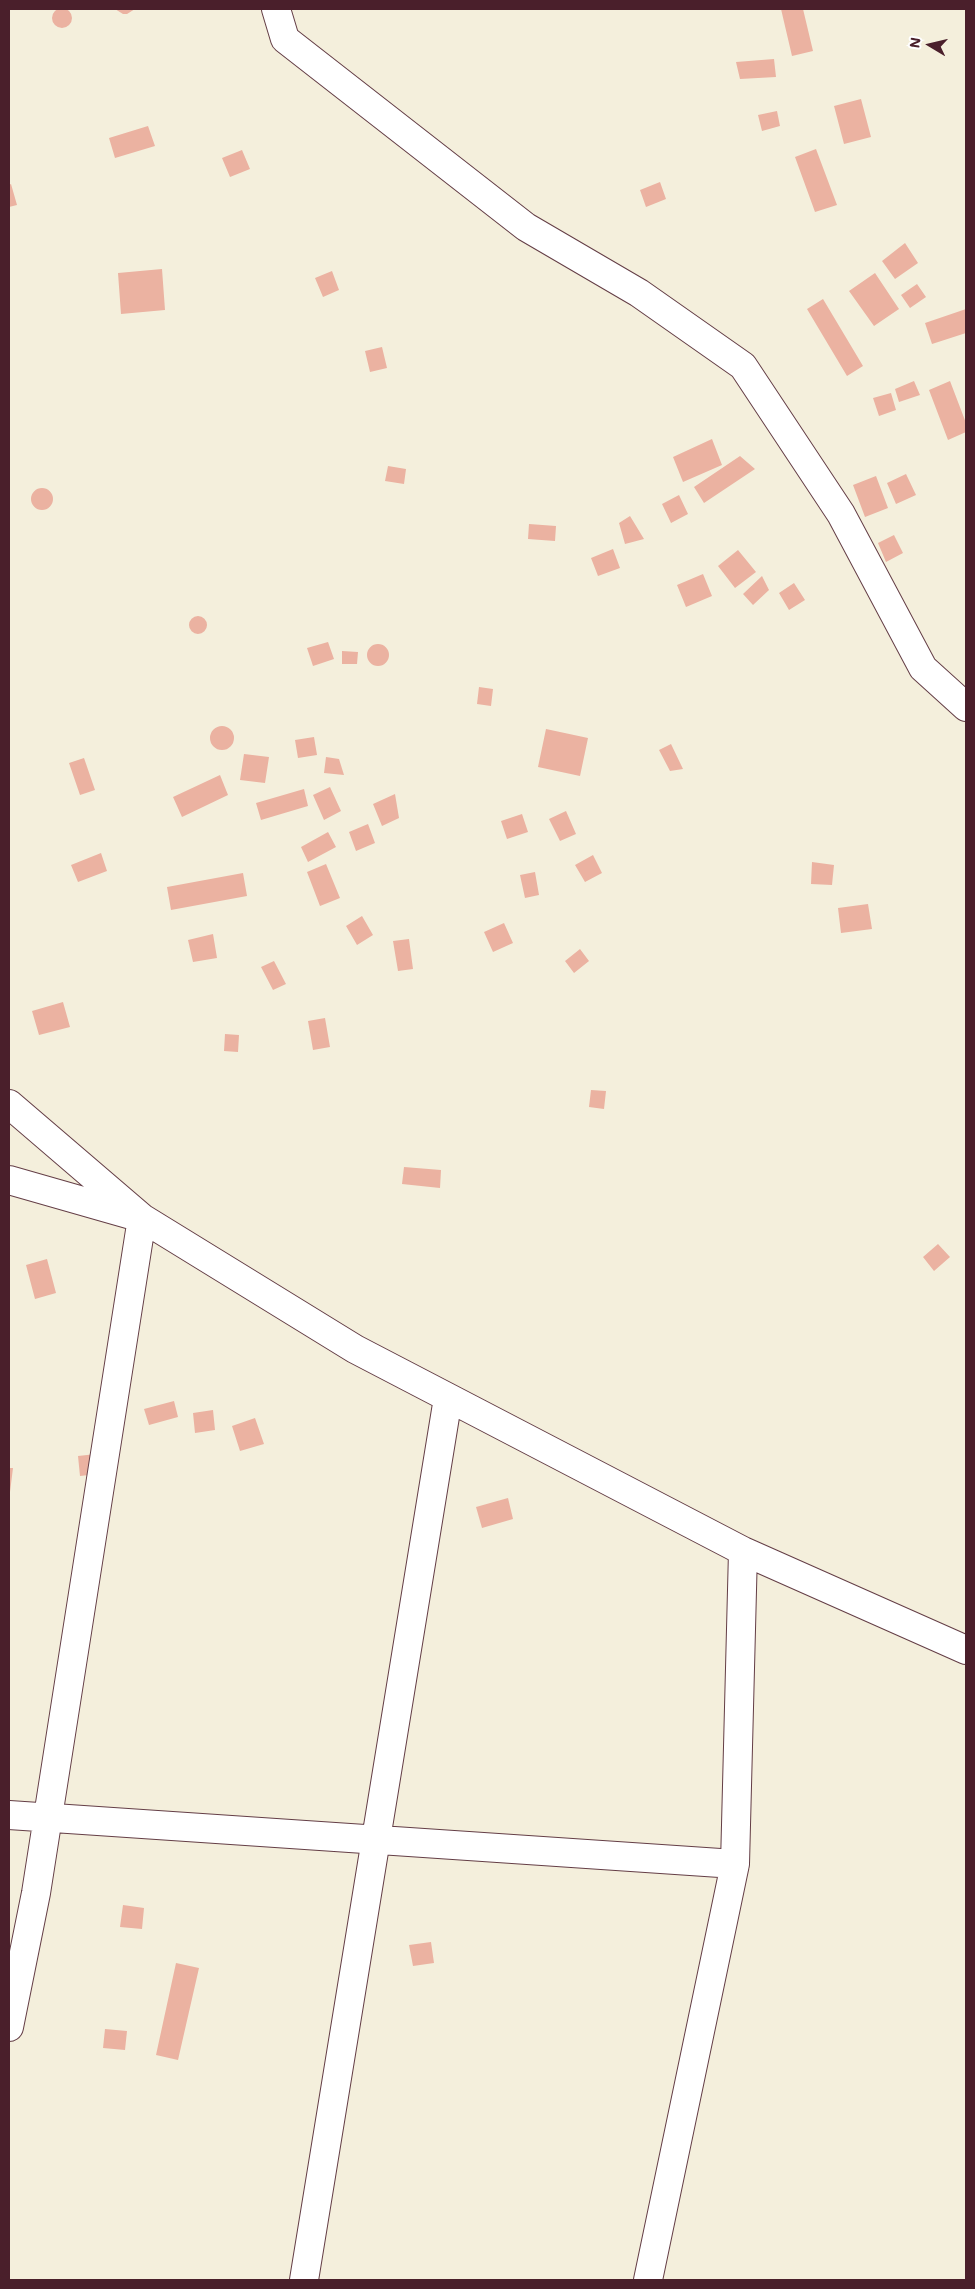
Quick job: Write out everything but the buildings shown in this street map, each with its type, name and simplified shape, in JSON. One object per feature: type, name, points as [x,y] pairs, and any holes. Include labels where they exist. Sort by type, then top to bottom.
[{"type":"street","points":[[276,9],[285,39],[526,227],[639,294],[743,366],[841,514],[923,668],[966,707]]},
{"type":"street","points":[[9,1104],[142,1218],[355,1349],[743,1551],[966,1650]]},
{"type":"street","points":[[9,1180],[142,1218]]},
{"type":"street","points":[[9,2027],[36,1893],[142,1218]]},
{"type":"street","points":[[304,2280],[448,1398]]},
{"type":"street","points":[[648,2280],[735,1864],[743,1551]]},
{"type":"street","points":[[9,1815],[735,1864]]}]
